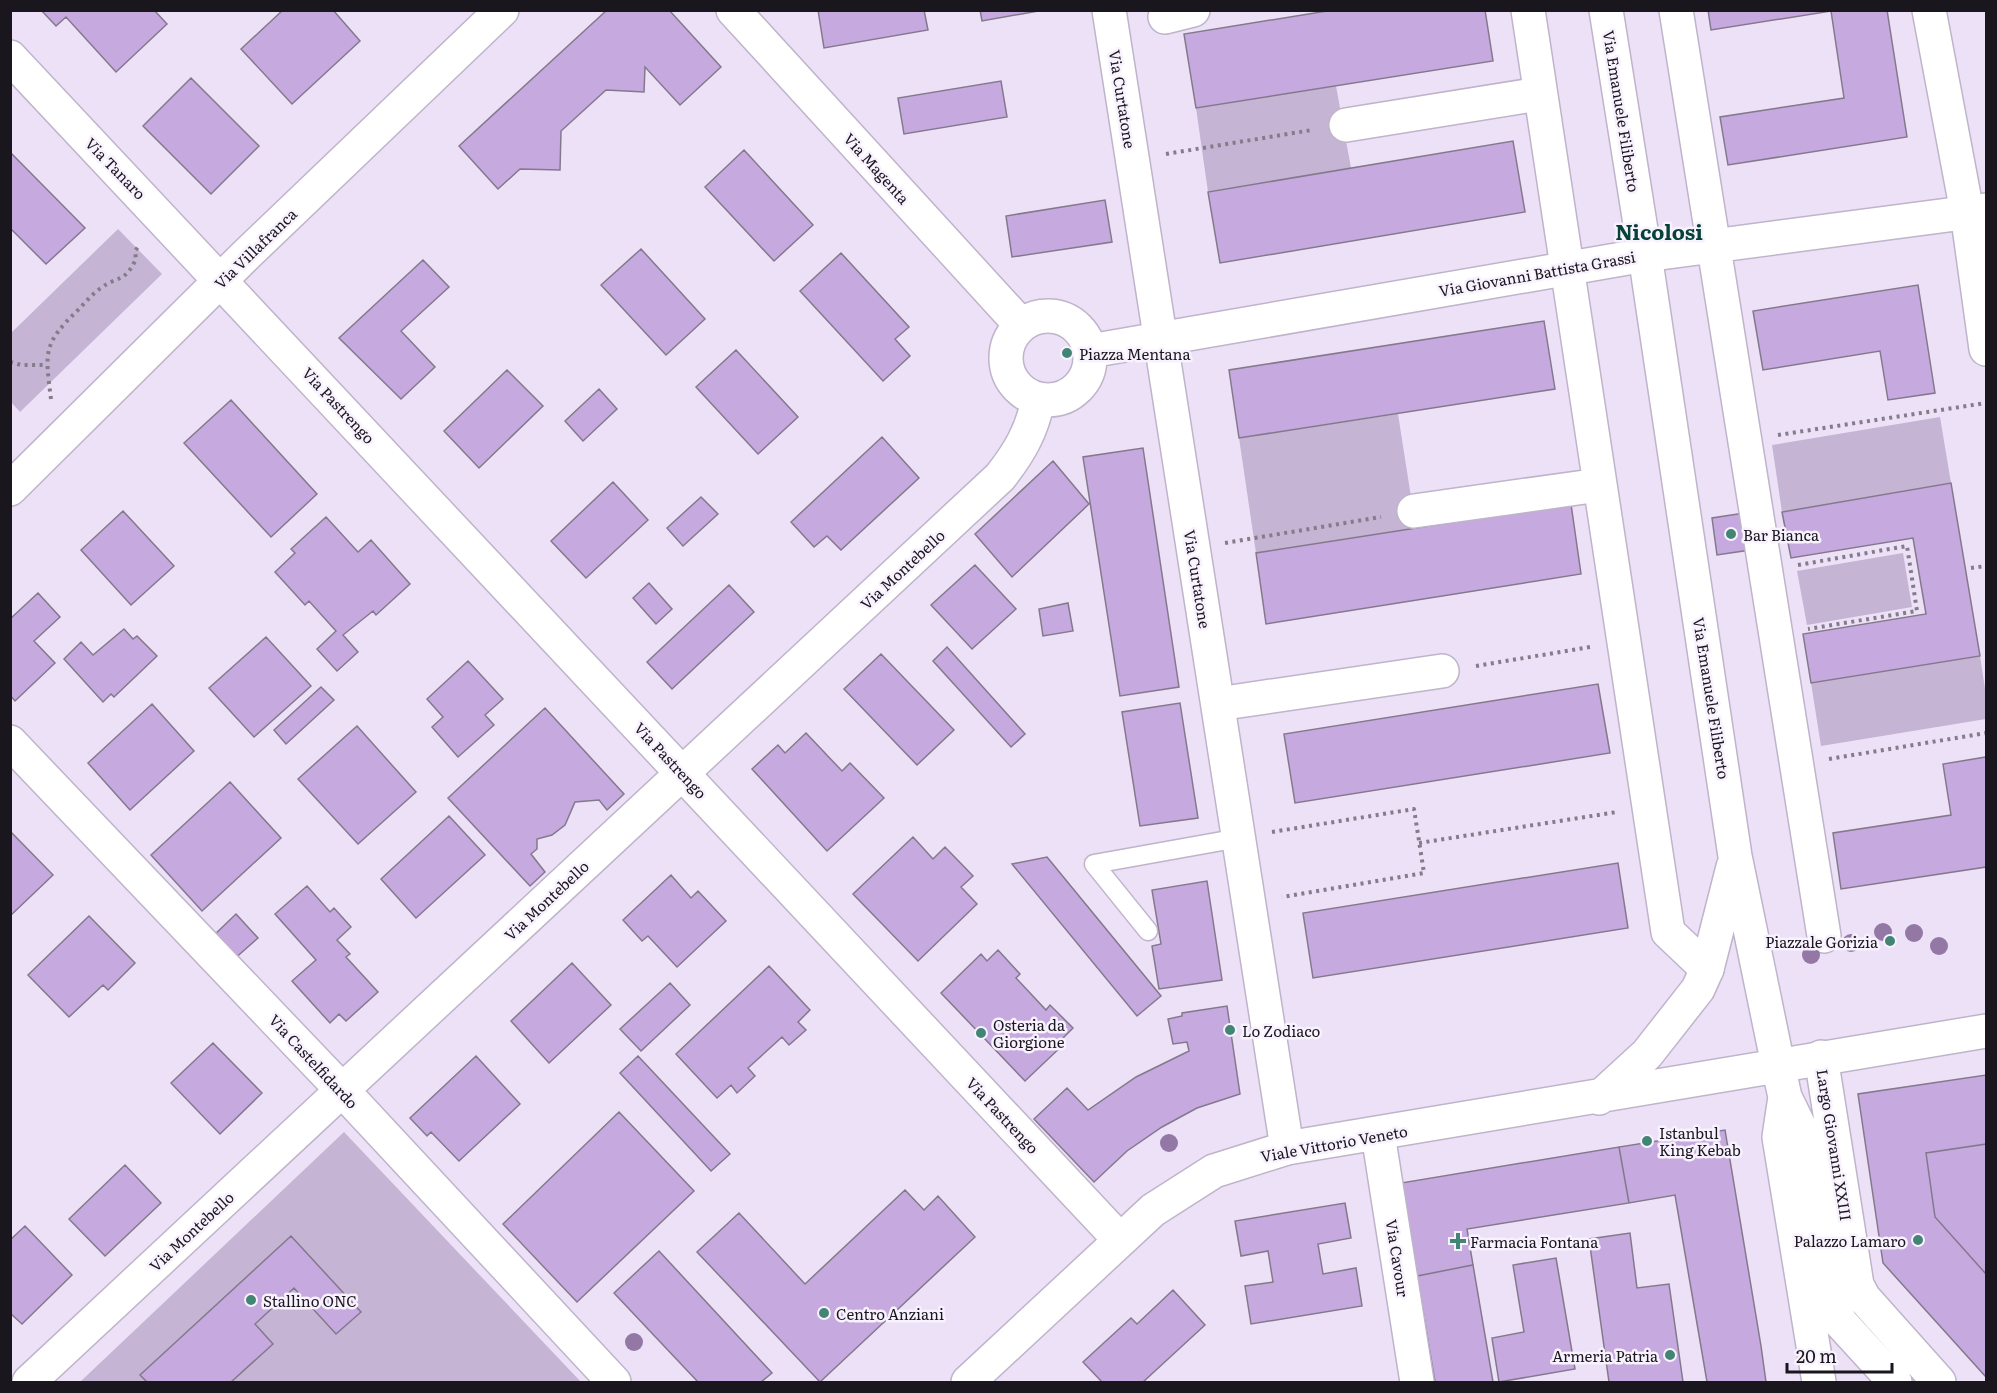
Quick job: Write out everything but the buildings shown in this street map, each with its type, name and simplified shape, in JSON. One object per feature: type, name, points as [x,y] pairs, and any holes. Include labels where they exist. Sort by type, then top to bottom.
[{"type":"street","name":"Via Villafranca","points":[[10,489],[222,280],[502,10]]},
{"type":"street","name":"Via Magenta","points":[[733,10],[1021,325]]},
{"type":"street","name":"Via Curtatone","points":[[1109,10],[1287,1148]]},
{"type":"street","points":[[1528,10],[1668,932],[1707,969]]},
{"type":"street","name":"Via Emanuele Filiberto","points":[[1606,10],[1735,856],[1785,1097],[1779,1137],[1819,1383]]},
{"type":"street","points":[[1676,10],[1824,936]]},
{"type":"street","points":[[1929,10],[1977,211],[1986,350]]},
{"type":"street","name":"Via Tanaro","points":[[10,57],[222,280]]},
{"type":"street","points":[[1346,125],[1539,94]]},
{"type":"street","name":"Via Giovanni Battista Grassi","points":[[1090,351],[1645,255],[1977,211]]},
{"type":"street","name":"Via Pastrengo","points":[[222,280],[1120,1240]]},
{"type":"street","points":[[1037,316],[1056,316],[1070,321],[1085,336],[1090,351],[1088,375],[1080,387],[1068,396],[1053,401],[1038,400],[1020,391],[1011,379],[1006,365],[1008,343],[1021,325],[1037,316]]},
{"type":"street","name":"Via Montebello","points":[[29,1383],[1000,477],[1025,442],[1034,422],[1038,400]]},
{"type":"street","points":[[1414,511],[1599,485]]},
{"type":"street","points":[[1218,704],[1442,672]]},
{"type":"street","name":"Via Castelfidardo","points":[[10,742],[342,1090],[614,1383]]},
{"type":"street","points":[[1599,1098],[1647,1054],[1676,1015],[1688,1005],[1707,969],[1735,856]]},
{"type":"street","points":[[1778,1065],[1986,1031]]},
{"type":"street","name":"Largo Giovanni XXIII","points":[[1821,1057],[1857,1284],[1864,1298],[1939,1383]]},
{"type":"street","name":"Viale Vittorio Veneto","points":[[968,1383],[1153,1210],[1214,1171],[1287,1148],[1599,1098],[1778,1065]]},
{"type":"street","name":"Largo Giovanni XXIII","points":[[1785,1097],[1803,1134],[1835,1312],[1840,1323],[1895,1383]]},
{"type":"street","name":"Via Cavour","points":[[1378,1134],[1417,1383]]},
{"type":"lane","points":[[1148,931],[1094,864],[1239,838]]},
{"type":"path","points":[[1132,159],[1346,125]]},
{"type":"path","points":[[51,399],[46,365],[50,342],[56,332],[102,286],[126,276],[136,259],[135,252],[144,239]]},
{"type":"path","points":[[10,362],[21,366],[46,365]]},
{"type":"path","points":[[1769,436],[1986,403]]},
{"type":"path","points":[[1193,548],[1414,511]]},
{"type":"path","points":[[1775,634],[1917,611],[1907,546],[1793,566]]},
{"type":"path","points":[[1971,568],[1986,566]]},
{"type":"path","points":[[1442,672],[1623,642]]},
{"type":"path","points":[[1824,759],[1986,734]]},
{"type":"path","points":[[1419,843],[1649,807]]},
{"type":"path","points":[[1239,838],[1414,809],[1424,873],[1249,902]]},
{"type":"shaded area","points":[[1336,86],[1351,168],[1208,192],[1196,108]]},
{"type":"shaded area","points":[[118,229],[162,274],[20,412],[11,402],[11,333]]},
{"type":"shaded area","points":[[1398,414],[1416,529],[1256,553],[1239,438]]},
{"type":"shaded area","points":[[1940,417],[1951,483],[1782,512],[1772,445]]},
{"type":"shaded area","points":[[1903,553],[1912,607],[1807,625],[1797,571]]},
{"type":"shaded area","points":[[1980,656],[1986,695],[1986,719],[1821,746],[1811,683]]},
{"type":"shaded area","points":[[344,1132],[581,1382],[80,1382]]},
{"type":"place","name":"Piazza Mentana","points":[[1067,353]]},
{"type":"place","name":"Bar Bianca","points":[[1731,534]]},
{"type":"place","name":"Piazzale Gorizia","points":[[1890,941]]},
{"type":"place","name":"Lo Zodiaco","points":[[1230,1030]]},
{"type":"place","name":"Osteria da Giorgione","points":[[981,1033]]},
{"type":"place","name":"Istanbul King Kebab","points":[[1647,1141]]},
{"type":"place","name":"Palazzo Lamaro","points":[[1918,1240]]},
{"type":"place","name":"Farmacia Fontana","points":[[1458,1241]]},
{"type":"place","name":"Stallino ONC","points":[[251,1300]]},
{"type":"place","name":"Centro Anziani","points":[[824,1313]]},
{"type":"place","name":"Armeria Patria","points":[[1670,1355]]},
{"type":"district","name":"Nicolosi","points":[[1659,230]]}]
